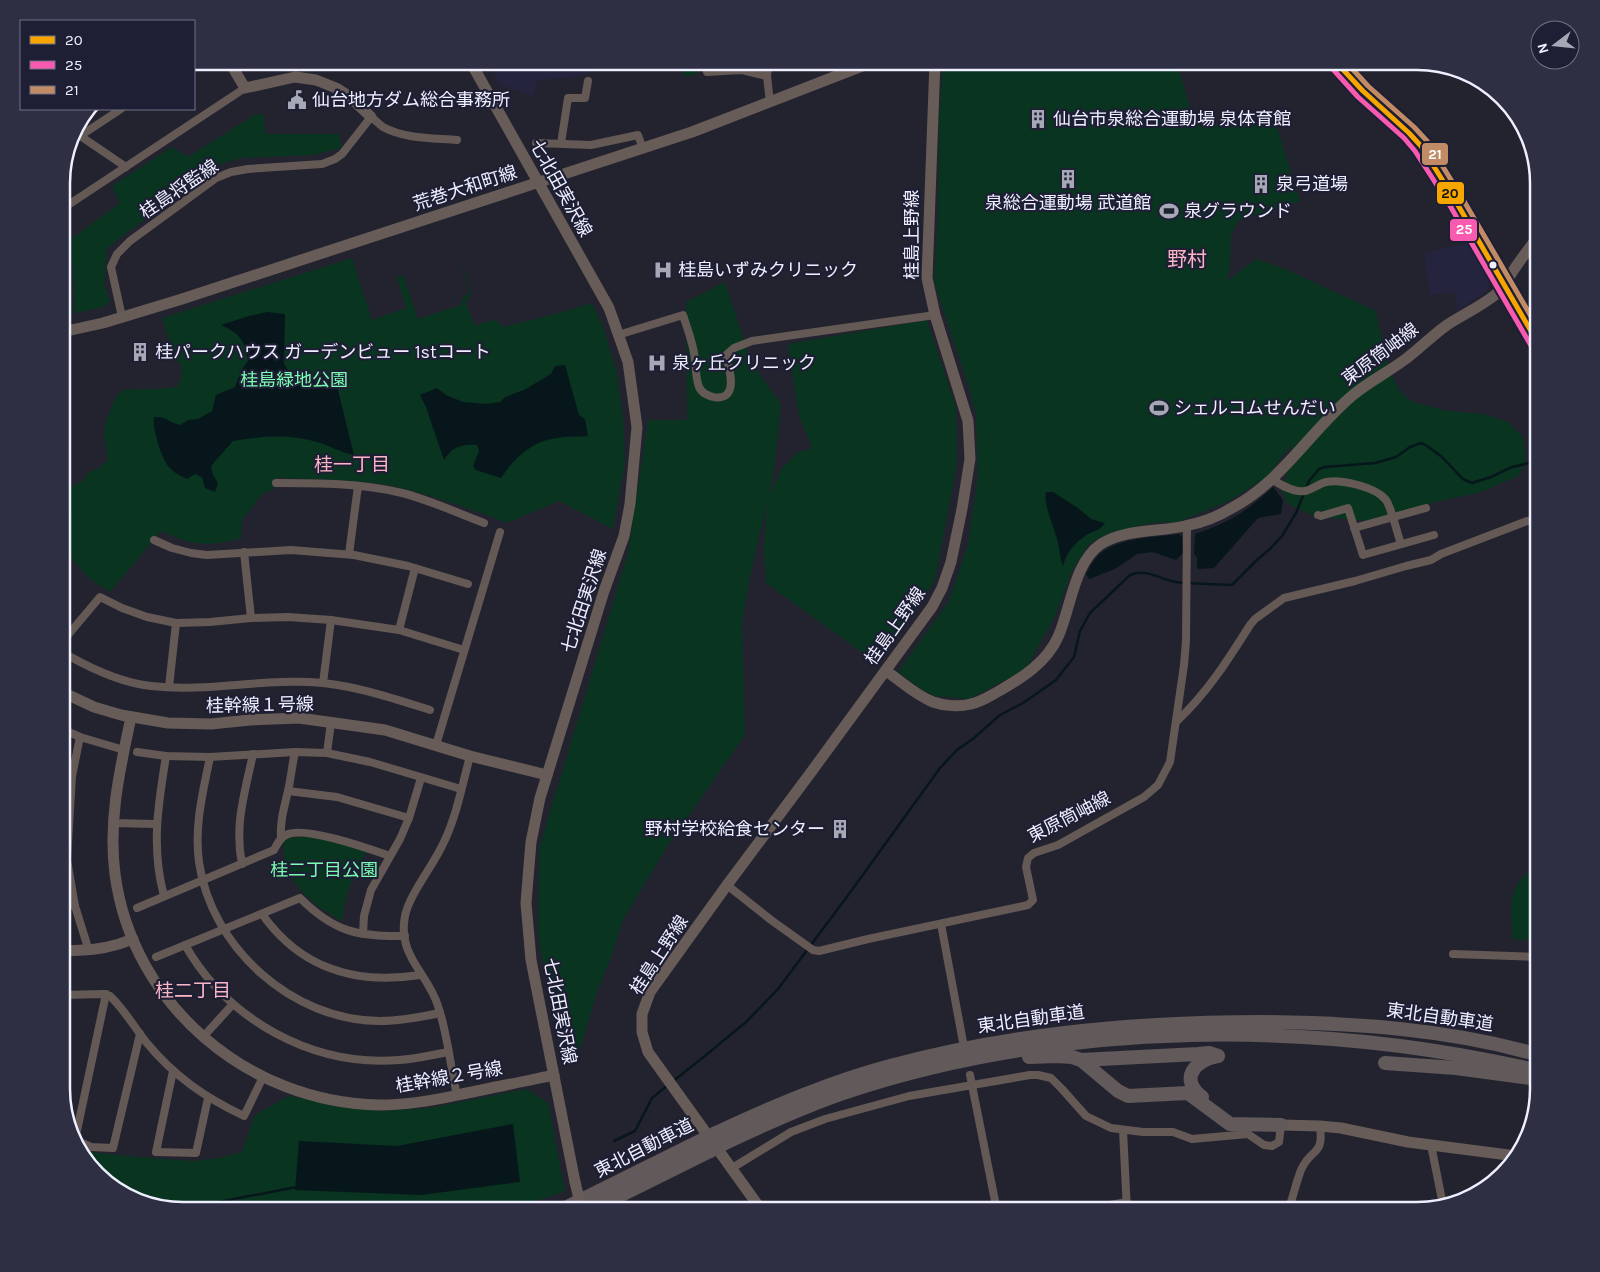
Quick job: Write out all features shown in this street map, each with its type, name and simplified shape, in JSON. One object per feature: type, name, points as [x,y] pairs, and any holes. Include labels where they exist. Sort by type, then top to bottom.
[{"type":"highway","name":"東北自動車道","points":[[604,1202],[713,1142],[813,1091],[888,1066],[975,1046],[1065,1031],[1156,1024],[1214,1022],[1344,1024],[1456,1036],[1530,1053]]},
{"type":"highway","name":"東北自動車道","points":[[579,1202],[713,1142],[816,1103],[890,1079],[986,1056],[1071,1043],[1218,1034],[1342,1040],[1387,1044],[1454,1054],[1530,1069]]},
{"type":"highway","points":[[1456,1036],[1530,1046]]},
{"type":"highway","points":[[1081,1060],[1209,1053],[1218,1056],[1204,1061],[1193,1070],[1191,1075],[1192,1088],[1230,1117],[1245,1123]]},
{"type":"highway","points":[[934,1068],[960,1068],[1018,1058],[1043,1056],[1072,1057],[1081,1060],[1128,1096],[1188,1093],[1230,1124],[1281,1125]]},
{"type":"highway","points":[[1386,1063],[1456,1068],[1530,1078]]},
{"type":"main road","points":[[1343,70],[1421,146],[1455,200],[1530,330]]},
{"type":"street","points":[[234,70],[245,88]]},
{"type":"street","name":"七北田実沢線","points":[[475,70],[609,308],[628,362],[637,427],[630,504],[624,536],[604,591],[535,816],[526,903],[531,960],[580,1202]]},
{"type":"street","points":[[742,70],[767,76]]},
{"type":"street","points":[[768,70],[770,103]]},
{"type":"street","name":"荒巻大和町線","points":[[70,330],[182,299],[539,183],[692,132],[852,70]]},
{"type":"street","name":"桂島上野線","points":[[732,1168],[648,1052],[642,1032],[642,1014],[650,992],[932,607],[942,588],[951,562],[970,458],[968,421],[935,315],[927,278],[935,70]]},
{"type":"street","points":[[70,204],[245,88],[295,77],[316,80],[336,88],[350,97],[370,117],[384,127],[399,133],[457,140]]},
{"type":"street","points":[[561,143],[568,98],[585,98],[588,81]]},
{"type":"street","points":[[81,135],[119,110]]},
{"type":"street","name":"桂島将監線","points":[[122,317],[111,267],[117,254],[130,241],[216,178],[223,175],[248,169],[322,164],[335,159],[342,154],[370,117]]},
{"type":"street","points":[[536,142],[591,145],[638,135],[643,148]]},
{"type":"street","points":[[81,136],[126,166]]},
{"type":"street","name":"東原筒岫線","points":[[886,671],[917,694],[933,702],[950,705],[972,704],[1028,674],[1048,653],[1057,639],[1083,564],[1094,550],[1109,540],[1120,536],[1187,526],[1230,510],[1254,495],[1273,480],[1355,393],[1406,359],[1446,326],[1495,295],[1504,286],[1530,247]]},
{"type":"street","points":[[618,336],[683,316],[694,350],[699,386],[705,394],[717,398],[728,393],[730,388],[726,354],[734,348],[752,341],[935,315]]},
{"type":"street","points":[[1273,480],[1285,487],[1303,491],[1319,484],[1341,481],[1358,484],[1379,494],[1386,500],[1400,544]]},
{"type":"street","points":[[276,482],[358,486],[404,494],[484,523]]},
{"type":"street","points":[[349,554],[358,486]]},
{"type":"street","points":[[1318,515],[1321,516],[1348,508],[1363,555],[1434,535]]},
{"type":"street","points":[[1354,528],[1426,508]]},
{"type":"street","points":[[1177,721],[1192,708],[1218,675],[1255,619],[1284,598],[1422,563],[1459,546],[1530,521]]},
{"type":"street","name":"東原筒岫線","points":[[728,885],[771,920],[813,950],[819,952],[868,939],[1028,905],[1033,900],[1026,866],[1028,858],[1034,853],[1070,839],[1153,791],[1163,778],[1170,762],[1177,721],[1186,641],[1187,526]]},
{"type":"street","points":[[436,745],[500,532]]},
{"type":"street","points":[[154,540],[172,548],[208,555],[291,550],[349,554],[415,568],[468,584]]},
{"type":"street","points":[[244,552],[251,618]]},
{"type":"street","points":[[398,630],[415,568]]},
{"type":"street","points":[[70,633],[100,597],[122,608],[147,617],[176,623],[288,617],[331,620],[398,630],[464,650]]},
{"type":"street","points":[[323,683],[331,620]]},
{"type":"street","points":[[169,687],[176,623]]},
{"type":"street","points":[[70,657],[88,667],[112,676],[150,686],[189,688],[274,682],[323,683],[381,694],[430,710]]},
{"type":"street","name":"桂幹線１号線","points":[[70,696],[94,707],[131,717],[168,723],[211,724],[299,718],[385,730],[470,756],[547,775]]},
{"type":"street","name":"桂幹線２号線","points":[[131,717],[116,790],[113,822],[115,875],[123,912],[140,955],[159,986],[180,1013],[203,1037],[232,1060],[263,1077],[305,1093],[354,1103],[389,1105],[414,1103],[554,1075]]},
{"type":"street","points":[[327,753],[331,722]]},
{"type":"street","points":[[70,733],[124,750]]},
{"type":"street","points":[[70,788],[80,737]]},
{"type":"street","points":[[138,752],[166,756],[210,757],[295,752],[327,753],[370,762],[461,788]]},
{"type":"street","points":[[281,838],[282,812],[295,752]]},
{"type":"street","points":[[242,864],[238,846],[238,829],[242,799],[253,754]]},
{"type":"street","points":[[164,896],[157,861],[156,824],[166,756]]},
{"type":"street","points":[[457,1095],[440,1013],[432,993],[407,950],[404,936],[404,917],[408,905],[443,844],[453,819],[470,756]]},
{"type":"street","points":[[210,757],[199,808],[199,863],[210,905],[222,929],[240,952],[261,973],[287,992],[313,1006],[345,1016],[380,1021],[414,1018],[440,1013]]},
{"type":"street","points":[[363,934],[364,916],[371,890],[410,818],[421,778]]},
{"type":"street","points":[[288,791],[337,797],[410,818]]},
{"type":"street","points":[[113,822],[156,824]]},
{"type":"street","points":[[137,908],[274,850],[281,838],[290,833],[318,835],[350,842],[390,856]]},
{"type":"street","points":[[70,885],[89,951]]},
{"type":"street","points":[[156,957],[300,898],[324,919],[348,931],[381,937],[404,936]]},
{"type":"street","points":[[70,904],[75,906]]},
{"type":"street","points":[[262,914],[290,945],[320,964],[350,975],[376,978],[420,975]]},
{"type":"street","points":[[941,924],[963,1042]]},
{"type":"street","points":[[70,950],[89,951],[117,945],[133,939]]},
{"type":"street","points":[[185,945],[199,968],[233,1004],[265,1028],[290,1042],[327,1054],[362,1059],[398,1060],[448,1052]]},
{"type":"street","points":[[1453,954],[1530,957]]},
{"type":"street","points":[[70,996],[106,994],[110,996],[173,1071],[208,1098],[244,1116],[263,1077]]},
{"type":"street","points":[[78,1128],[106,994]]},
{"type":"street","points":[[203,1037],[233,1004]]},
{"type":"street","points":[[85,1144],[91,1147],[113,1148],[140,1034]]},
{"type":"street","points":[[173,1071],[156,1152],[196,1153],[208,1098]]},
{"type":"street","points":[[970,1075],[995,1202]]},
{"type":"street","points":[[756,1202],[732,1168],[791,1132],[824,1119],[908,1096],[1030,1075],[1045,1076],[1056,1083],[1086,1116],[1103,1125],[1123,1130],[1173,1132],[1192,1139],[1248,1134],[1264,1145],[1272,1146],[1279,1142],[1281,1125],[1320,1126],[1341,1128],[1430,1145],[1509,1155]]},
{"type":"street","points":[[1291,1202],[1302,1168],[1320,1147],[1322,1138],[1320,1126]]},
{"type":"street","points":[[1123,1130],[1126,1202]]},
{"type":"street","points":[[1430,1145],[1441,1199]]},
{"type":"shaded area","points":[[492,70],[600,70],[569,78],[537,80],[533,96],[499,84]]},
{"type":"shaded area","points":[[1468,243],[1489,281],[1487,291],[1458,310],[1455,292],[1430,295],[1424,253]]},
{"type":"shaded area","points":[[267,312],[285,314],[284,364],[291,375],[334,374],[354,455],[307,439],[264,437],[233,441],[211,466],[213,475],[218,483],[215,492],[205,488],[202,477],[195,474],[187,479],[177,474],[168,466],[154,428],[154,417],[180,425],[188,420],[198,419],[212,411],[216,395],[235,387],[242,369],[248,361],[240,338],[233,331],[221,325]]},
{"type":"shaded area","points":[[565,365],[579,415],[585,419],[588,436],[561,437],[540,443],[518,457],[501,478],[476,470],[473,466],[479,451],[477,445],[458,447],[444,460],[420,395],[437,388],[446,395],[463,402],[486,404],[500,402],[505,397],[524,390],[551,374],[555,366]]},
{"type":"shaded area","points":[[1273,487],[1283,500],[1281,514],[1258,518],[1214,568],[1197,568],[1197,557],[1194,554],[1195,534],[1237,515],[1255,503]]},
{"type":"shaded area","points":[[1046,492],[1053,492],[1091,519],[1105,523],[1075,544],[1063,566],[1048,510]]},
{"type":"shaded area","points":[[1178,534],[1182,536],[1183,553],[1176,560],[1153,552],[1137,554],[1115,569],[1089,579],[1086,574],[1096,558],[1113,546],[1123,542]]},
{"type":"shaded area","points":[[513,1124],[520,1182],[421,1195],[295,1190],[299,1141],[397,1146]]},
{"type":"green space","points":[[685,70],[700,70],[686,77],[683,72]]},
{"type":"green space","points":[[942,70],[1179,70],[1195,125],[1224,125],[1275,120],[1300,201],[1239,220],[1231,235],[1230,266],[1227,281],[1256,259],[1283,268],[1376,311],[1388,367],[1400,392],[1413,402],[1448,411],[1483,414],[1508,422],[1523,437],[1524,466],[1518,476],[1481,492],[1432,503],[1369,521],[1317,517],[1287,502],[1280,489],[1286,478],[1292,443],[1268,476],[1229,501],[1178,522],[1151,523],[1109,533],[1089,544],[1072,571],[1055,616],[1026,669],[969,699],[934,696],[921,689],[898,672],[949,601],[968,544],[978,477],[976,414],[934,282],[938,222],[939,121]]},
{"type":"green space","points":[[256,114],[264,115],[265,134],[339,134],[342,148],[312,155],[241,158],[217,165],[107,248],[104,286],[110,301],[103,307],[75,313],[71,239],[120,203],[112,186],[172,147],[188,157]]},
{"type":"green space","name":"桂島緑地公園","points":[[352,258],[372,320],[406,308],[397,277],[403,275],[418,319],[461,305],[463,297],[470,292],[462,267],[472,293],[469,294],[470,297],[465,301],[475,326],[496,320],[503,327],[592,303],[603,327],[616,369],[623,416],[625,462],[613,529],[559,501],[507,523],[425,494],[383,484],[321,479],[275,478],[274,489],[263,493],[242,520],[241,539],[203,544],[182,540],[161,531],[110,592],[90,579],[70,557],[70,487],[83,481],[88,473],[99,468],[108,460],[104,432],[106,420],[116,397],[123,390],[177,387],[182,376],[181,364],[175,360],[162,318]]},
{"type":"green space","points":[[725,282],[751,362],[781,404],[774,469],[769,495],[782,468],[797,453],[812,448],[799,416],[788,344],[927,320],[956,408],[957,464],[935,580],[878,664],[766,583],[764,548],[767,502],[749,581],[742,623],[745,735],[666,848],[623,920],[612,955],[597,992],[578,1054],[553,1013],[538,936],[539,849],[628,553],[648,420],[687,420],[686,302]]},
{"type":"green space","points":[[70,291],[73,314],[70,315]]},
{"type":"green space","name":"桂二丁目公園","points":[[318,837],[367,851],[350,885],[342,921],[319,907],[300,889],[292,878],[284,853],[284,839]]},
{"type":"green space","points":[[1530,872],[1530,940],[1513,939],[1511,923],[1514,891],[1524,876]]},
{"type":"green space","points":[[527,1089],[548,1103],[565,1191],[534,1202],[168,1201],[147,1196],[120,1183],[93,1158],[89,1151],[193,1161],[219,1158],[242,1152],[255,1115],[289,1096],[379,1111],[429,1108]]},
{"type":"waterway","points":[[672,1082],[746,1022],[778,989],[940,768],[957,750],[1000,715],[1023,703],[1056,680],[1074,657],[1080,631],[1090,613],[1130,575],[1147,573],[1176,582],[1232,585],[1282,536],[1296,513],[1309,481],[1319,469],[1325,467],[1375,463],[1396,457],[1410,447],[1421,443],[1442,457],[1463,479],[1472,483],[1512,467],[1530,463]]},
{"type":"waterway","points":[[614,1141],[635,1131],[652,1098],[668,1085]]},
{"type":"waterway","points":[[218,1202],[297,1187]]},
{"type":"transit line","name":"25","points":[[1334,70],[1358,97],[1404,138],[1415,151],[1449,204],[1530,344]]},
{"type":"transit line","name":"20","points":[[1343,70],[1421,146],[1455,200],[1530,329]]},
{"type":"transit line","name":"21","points":[[1353,70],[1427,141],[1530,315]]},
{"type":"place","name":"仙台地方ダム総合事務所","points":[[297,100]]},
{"type":"place","name":"仙台市泉総合運動場 泉体育館","points":[[1038,119]]},
{"type":"place","name":"泉総合運動場 武道館","points":[[1068,179]]},
{"type":"place","name":"泉弓道場","points":[[1261,184]]},
{"type":"place","name":"泉グラウンド","points":[[1169,211]]},
{"type":"place","name":"桂島いずみクリニック","points":[[663,270]]},
{"type":"place","name":"桂パークハウス ガーデンビュー 1stコート","points":[[140,352]]},
{"type":"place","name":"泉ヶ丘クリニック","points":[[657,363]]},
{"type":"place","name":"シェルコムせんだい","points":[[1159,408]]},
{"type":"place","name":"野村学校給食センター","points":[[840,829]]},
{"type":"district","name":"野村","points":[[1187,259]]},
{"type":"district","name":"桂一丁目","points":[[352,465]]},
{"type":"district","name":"桂二丁目","points":[[193,991]]}]
